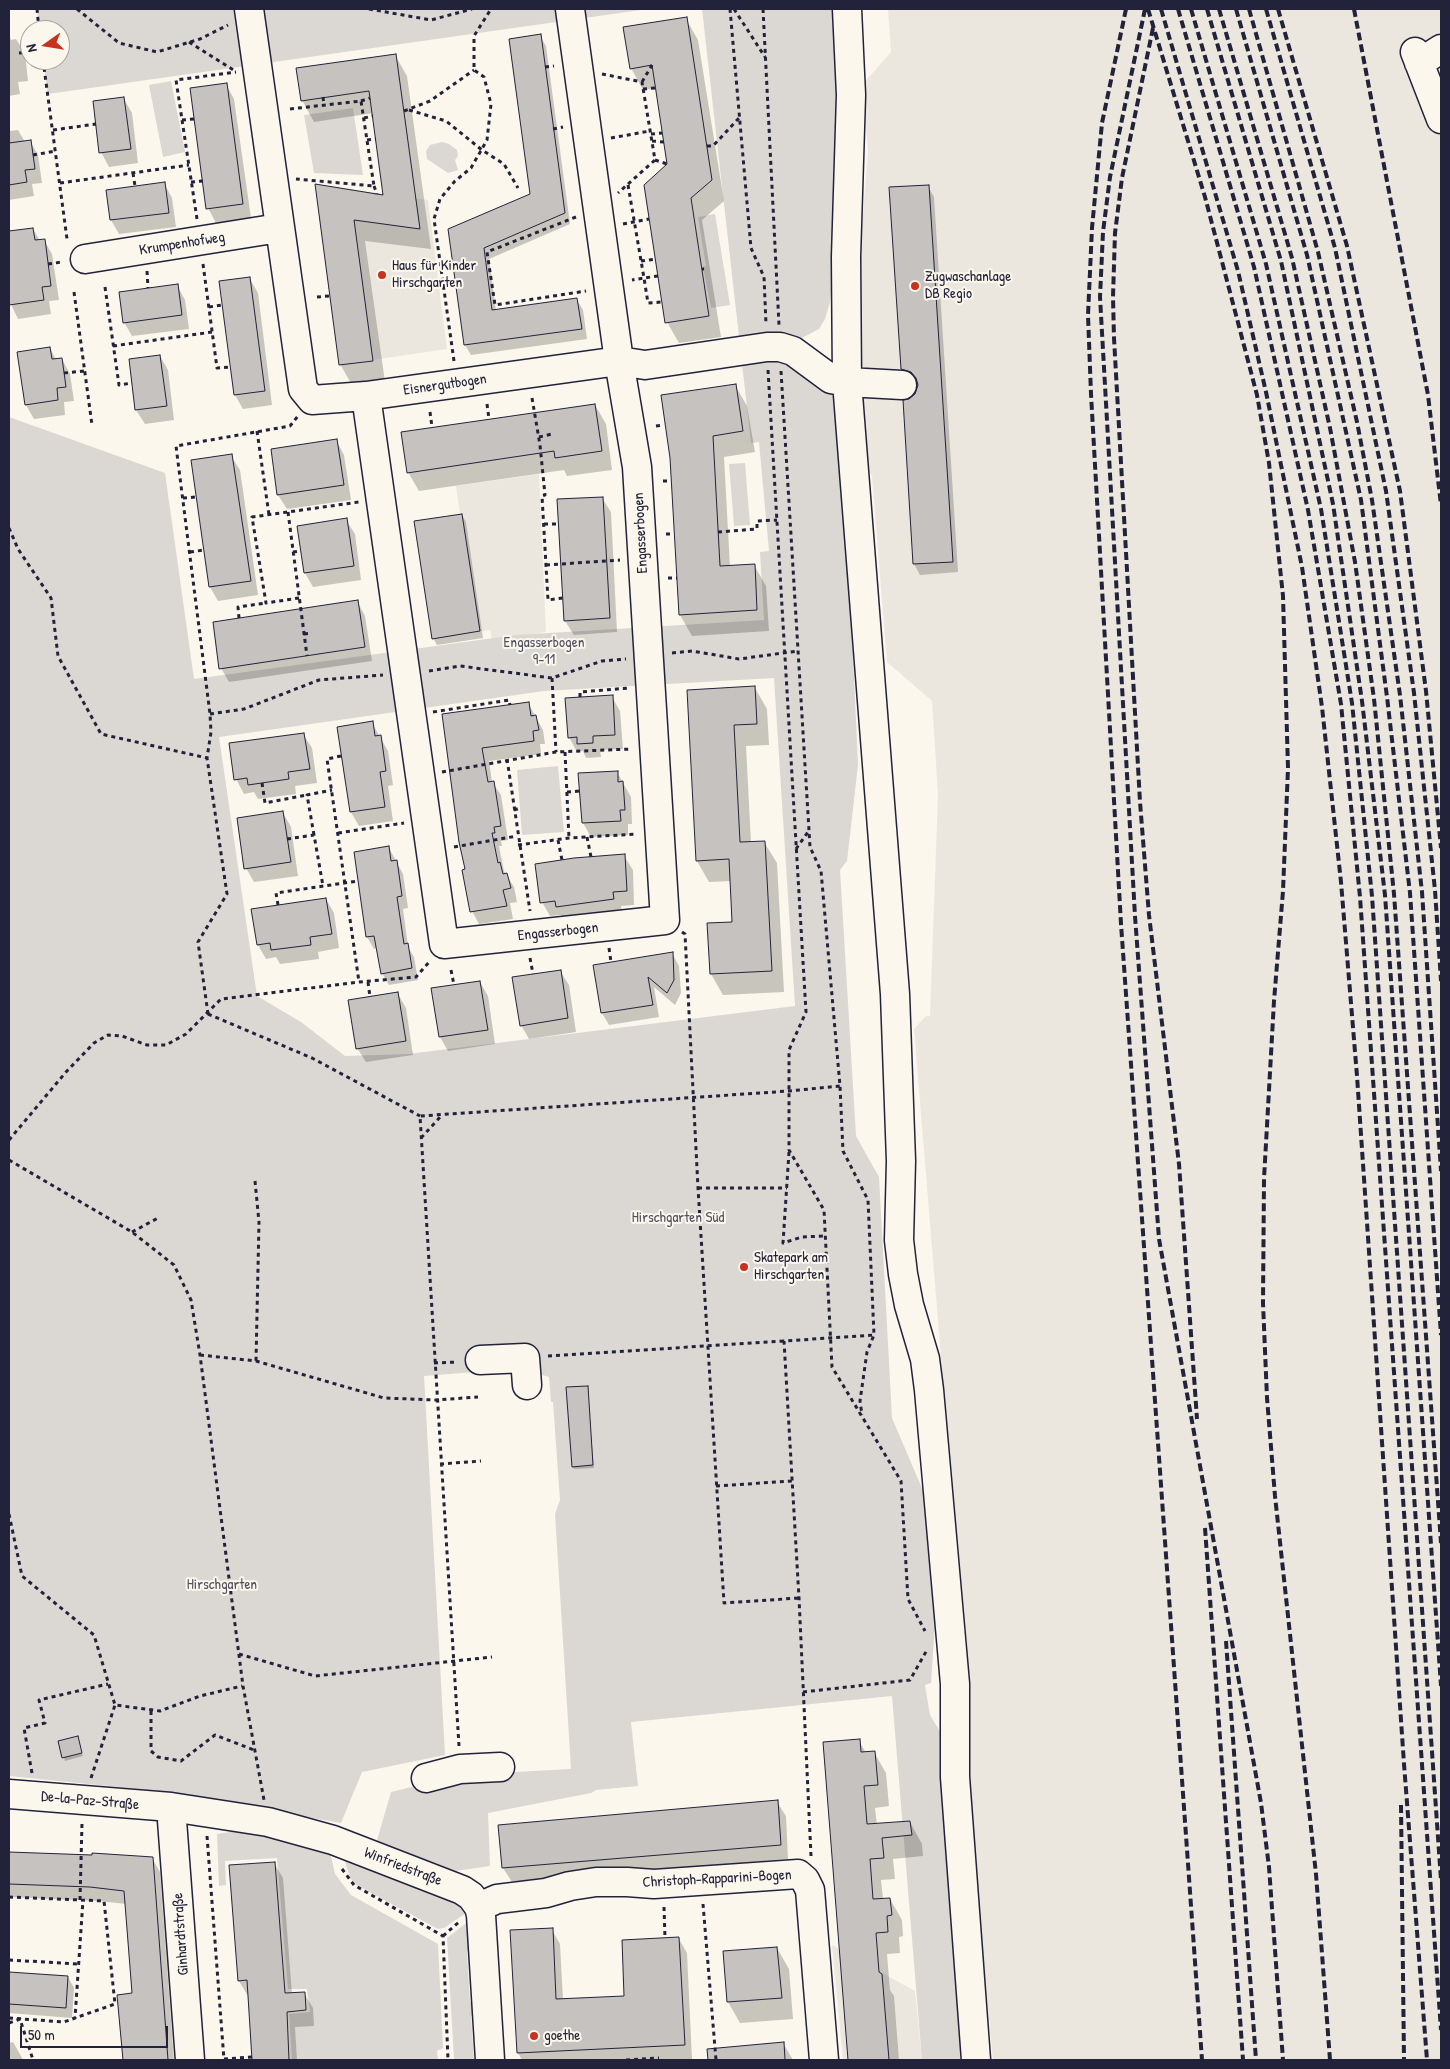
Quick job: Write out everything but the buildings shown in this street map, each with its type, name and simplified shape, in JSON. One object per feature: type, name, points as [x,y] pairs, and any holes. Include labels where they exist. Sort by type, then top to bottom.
[{"type":"street","points":[[570,9],[619,361]]},
{"type":"street","points":[[847,9],[850,95],[846,257],[847,382],[895,994],[900,1161],[899,1240],[909,1305],[925,1359],[929,1390],[955,1684],[955,1777],[976,2060]]},
{"type":"street","name":"Eisnergutbogen","points":[[240,16],[273,181],[302,389],[312,400],[366,396],[619,361],[645,365],[773,347]]},
{"type":"street","points":[[1425,55],[1441,119]]},
{"type":"street","name":"Krumpenhofweg","points":[[74,253],[280,228]]},
{"type":"street","points":[[773,347],[792,351],[831,379],[847,382],[902,385]]},
{"type":"street","name":"Engasserbogen","points":[[366,396],[444,944],[665,920],[637,467],[619,361]]},
{"type":"street","points":[[480,1360],[525,1358],[527,1385]]},
{"type":"street","points":[[426,1778],[460,1769],[500,1767]]},
{"type":"street","name":"De-la-Paz-Straße","points":[[9,1794],[171,1807]]},
{"type":"street","name":"Winfriedstraße","points":[[171,1807],[268,1822],[333,1840],[462,1890],[471,1896],[479,1907]]},
{"type":"street","name":"Ginhardtstraße","points":[[171,1807],[190,2060]]},
{"type":"street","name":"Christoph-Rapparini-Bogen","points":[[479,1907],[497,1899],[546,1893],[570,1886],[596,1882],[654,1884],[798,1874],[805,1880],[810,1890],[824,2060]]},
{"type":"street","points":[[479,1907],[490,2060]]},
{"type":"path","points":[[77,9],[119,43],[157,52],[189,42],[240,16]]},
{"type":"path","points":[[369,9],[430,20],[472,9]]},
{"type":"path","points":[[474,70],[474,36],[491,9]]},
{"type":"path","points":[[730,9],[751,248],[764,277],[773,347],[798,650],[810,847],[821,871],[840,1086],[843,1151],[868,1200],[874,1335],[866,1352],[860,1401],[862,1416]]},
{"type":"path","points":[[734,9],[766,59]]},
{"type":"path","points":[[763,9],[766,59],[777,520],[783,653],[806,1012],[789,1050],[789,1150],[783,1243],[802,1237],[825,1236]]},
{"type":"path","points":[[189,42],[237,72],[176,80],[198,222]]},
{"type":"path","points":[[545,67],[554,66]]},
{"type":"path","points":[[652,66],[642,82],[655,160]]},
{"type":"path","points":[[44,70],[60,183],[74,253],[48,264]]},
{"type":"path","points":[[404,111],[430,101],[474,70]]},
{"type":"path","points":[[454,362],[434,219],[440,199],[455,181],[470,168],[486,140],[491,104],[484,78],[474,70]]},
{"type":"path","points":[[602,74],[642,82]]},
{"type":"path","points":[[643,90],[655,88]]},
{"type":"path","points":[[323,97],[324,105]]},
{"type":"path","points":[[290,109],[362,101],[370,98]]},
{"type":"path","points":[[362,101],[374,186],[378,194]]},
{"type":"path","points":[[408,110],[446,121],[482,150],[504,164],[518,188]]},
{"type":"path","points":[[364,118],[373,116]]},
{"type":"path","points":[[707,146],[713,146],[740,118]]},
{"type":"path","points":[[182,120],[194,119]]},
{"type":"path","points":[[53,130],[96,124]]},
{"type":"path","points":[[554,129],[563,127]]},
{"type":"path","points":[[588,142],[662,133]]},
{"type":"path","points":[[367,140],[376,139]]},
{"type":"path","points":[[652,142],[664,142]]},
{"type":"path","points":[[33,155],[56,152]]},
{"type":"path","points":[[655,160],[667,164]]},
{"type":"path","points":[[618,194],[655,160]]},
{"type":"path","points":[[60,183],[189,165]]},
{"type":"path","points":[[133,173],[135,186]]},
{"type":"path","points":[[273,181],[300,179],[374,186]]},
{"type":"path","points":[[192,182],[203,181]]},
{"type":"path","points":[[337,183],[337,188]]},
{"type":"path","points":[[628,185],[648,303],[662,302]]},
{"type":"path","points":[[487,252],[576,217]]},
{"type":"path","points":[[623,224],[649,219]]},
{"type":"path","points":[[532,227],[533,234]]},
{"type":"path","points":[[484,248],[487,252],[489,278],[495,305],[492,310]]},
{"type":"path","points":[[641,261],[656,259]]},
{"type":"path","points":[[203,264],[217,368],[230,367]]},
{"type":"path","points":[[147,272],[148,288]]},
{"type":"path","points":[[632,280],[658,276]]},
{"type":"path","points":[[442,286],[455,284]]},
{"type":"path","points":[[105,287],[119,386],[132,383]]},
{"type":"path","points":[[495,305],[587,291]]},
{"type":"path","points":[[74,292],[92,425]]},
{"type":"path","points":[[317,297],[329,296]]},
{"type":"path","points":[[545,297],[545,303]]},
{"type":"path","points":[[209,307],[222,305]]},
{"type":"path","points":[[113,346],[212,332]]},
{"type":"path","points":[[64,373],[84,371]]},
{"type":"path","points":[[532,398],[539,437],[545,496],[542,496],[548,600],[563,598]]},
{"type":"path","points":[[487,404],[489,419]]},
{"type":"path","points":[[430,412],[432,427]]},
{"type":"path","points":[[656,426],[664,425]]},
{"type":"path","points":[[208,1014],[198,942],[227,894],[207,758],[211,732],[210,714],[176,446],[290,426]]},
{"type":"path","points":[[256,431],[269,515]]},
{"type":"path","points":[[539,437],[552,434]]},
{"type":"path","points":[[663,481],[671,481]]},
{"type":"path","points":[[183,498],[196,497]]},
{"type":"path","points":[[266,603],[252,517],[360,502]]},
{"type":"path","points":[[288,512],[307,656]]},
{"type":"path","points":[[718,532],[741,528],[757,529],[757,521],[777,520]]},
{"type":"path","points":[[544,524],[559,524]]},
{"type":"path","points":[[9,528],[18,549],[51,598],[58,656],[102,734],[207,758]]},
{"type":"path","points":[[666,535],[674,534]]},
{"type":"path","points":[[190,552],[204,550]]},
{"type":"path","points":[[293,552],[301,551]]},
{"type":"path","points":[[546,565],[626,560]]},
{"type":"path","points":[[668,578],[677,578]]},
{"type":"path","points":[[239,618],[238,607],[299,598]]},
{"type":"path","points":[[304,634],[312,633]]},
{"type":"path","points":[[673,653],[692,651],[739,658],[798,650]]},
{"type":"path","points":[[421,672],[460,666],[552,678],[602,661],[632,658]]},
{"type":"path","points":[[210,714],[244,710],[319,680],[386,675]]},
{"type":"path","points":[[552,678],[556,752]]},
{"type":"path","points":[[580,697],[580,692],[634,688]]},
{"type":"path","points":[[427,713],[461,710],[509,700],[510,705]]},
{"type":"path","points":[[435,773],[556,752],[637,749]]},
{"type":"path","points":[[565,752],[569,838]]},
{"type":"path","points":[[341,756],[327,759],[359,982]]},
{"type":"path","points":[[507,760],[518,845],[530,912]]},
{"type":"path","points":[[262,783],[265,803],[332,790]]},
{"type":"path","points":[[567,792],[580,791]]},
{"type":"path","points":[[307,795],[323,886]]},
{"type":"path","points":[[562,804],[568,803]]},
{"type":"path","points":[[514,810],[520,808]]},
{"type":"path","points":[[338,833],[407,822]]},
{"type":"path","points":[[796,850],[809,832]]},
{"type":"path","points":[[518,845],[569,838],[643,834]]},
{"type":"path","points":[[287,839],[314,835]]},
{"type":"path","points":[[445,849],[517,836]]},
{"type":"path","points":[[587,837],[591,857]]},
{"type":"path","points":[[558,840],[562,860]]},
{"type":"path","points":[[278,905],[276,893],[358,881]]},
{"type":"path","points":[[685,934],[707,1347],[724,1603],[799,1598]]},
{"type":"path","points":[[608,946],[611,962]]},
{"type":"path","points":[[530,958],[533,974]]},
{"type":"path","points":[[9,1140],[66,1072],[94,1043],[108,1035],[122,1036],[147,1045],[166,1044],[186,1034],[222,999],[359,982],[416,978],[428,963]]},
{"type":"path","points":[[452,970],[454,985]]},
{"type":"path","points":[[368,982],[370,997]]},
{"type":"path","points":[[208,1014],[312,1058],[420,1116]]},
{"type":"path","points":[[693,1098],[840,1086]]},
{"type":"path","points":[[421,1138],[442,1115]]},
{"type":"path","points":[[789,1150],[824,1210],[832,1366],[901,1481],[908,1599],[924,1628],[925,1636]]},
{"type":"path","points":[[9,1160],[132,1232],[174,1265],[191,1300],[200,1355],[243,1686],[268,1822]]},
{"type":"path","points":[[255,1181],[259,1222],[256,1361]]},
{"type":"path","points":[[698,1188],[787,1188]]},
{"type":"path","points":[[132,1232],[158,1218]]},
{"type":"path","points":[[525,1358],[874,1335]]},
{"type":"path","points":[[784,1341],[799,1598],[811,1856],[805,1880]]},
{"type":"path","points":[[200,1355],[256,1361],[384,1398],[436,1400],[478,1397]]},
{"type":"path","points":[[440,1464],[482,1461]]},
{"type":"path","points":[[716,1486],[792,1481]]},
{"type":"path","points":[[9,1514],[22,1576],[94,1635],[115,1705],[83,1800],[79,1964],[75,2018]]},
{"type":"path","points":[[803,1692],[910,1680],[927,1651],[926,1643]]},
{"type":"path","points":[[239,1654],[315,1676],[492,1657]]},
{"type":"path","points":[[37,1796],[24,1728],[45,1723],[39,1700],[108,1684]]},
{"type":"path","points":[[115,1705],[160,1711],[200,1696],[243,1686]]},
{"type":"path","points":[[151,1711],[151,1751],[158,1757],[181,1761],[215,1736],[255,1750]]},
{"type":"path","points":[[206,1813],[224,2060],[252,2057]]},
{"type":"path","points":[[333,1840],[337,1862],[354,1885],[443,1936],[448,2060]]},
{"type":"path","points":[[701,1881],[716,2060]]},
{"type":"path","points":[[9,1897],[104,1901],[115,2004],[64,2022],[9,2018]]},
{"type":"path","points":[[664,1904],[665,1938]]},
{"type":"path","points":[[9,1960],[79,1964]]},
{"type":"path","points":[[9,2023],[20,2019]]},
{"type":"path","points":[[20,2019],[33,2060]]},
{"type":"path","points":[[626,2060],[660,2058]]},
{"type":"shaded area","points":[[888,9],[1441,9],[1441,2060],[993,2060],[972,1842],[965,1649],[914,1029],[926,1016],[930,1016],[938,795],[932,701],[887,662],[872,476],[868,469],[856,278],[858,277],[868,152],[863,84],[891,52]]},
{"type":"shaded area","name":"Haus für Kinder Hirschgarten","points":[[315,184],[428,200],[447,349],[339,365]]},
{"type":"shaded area","points":[[539,474],[546,632],[492,640],[490,630],[432,639],[414,521],[460,514],[456,486]]},
{"type":"shaded area","points":[[832,1945],[915,1991],[922,2060],[843,2060]]},
{"type":"green space","points":[[37,9],[648,9],[48,94],[44,70],[70,70],[70,20],[38,20]]},
{"type":"green space","points":[[702,9],[837,9],[839,81],[836,238],[830,302],[825,319],[819,329],[800,339],[832,387],[845,478],[858,765],[847,861],[840,870],[856,1136],[879,1177],[892,1418],[927,1500],[935,1623],[931,1683],[925,1685],[930,1715],[944,1738],[970,2060],[922,2060],[892,1696],[631,1722],[638,1786],[596,1790],[591,1793],[488,1813],[490,1866],[456,1871],[375,1847],[391,1792],[460,1775],[571,1769],[555,1514],[560,1500],[553,1402],[551,1402],[549,1377],[539,1374],[538,1367],[424,1376],[445,1755],[362,1772],[341,1823],[158,1791],[9,1776],[9,417],[165,473],[194,679],[516,635],[764,620],[760,552],[769,551],[759,442],[751,443]],"holes":[[[774,678],[795,1006],[408,1054],[345,1056],[301,1022],[257,996],[219,737],[544,691]]]},
{"type":"green space","points":[[171,81],[185,152],[163,157],[149,85]]},
{"type":"green space","points":[[353,108],[363,175],[314,173],[304,115]]},
{"type":"green space","points":[[442,142],[449,144],[457,150],[458,156],[455,160],[458,170],[448,173],[427,159],[426,151],[430,145]]},
{"type":"green space","points":[[715,214],[730,305],[711,308],[703,267],[706,266],[698,217]]},
{"type":"green space","points":[[745,463],[750,525],[734,526],[729,464]]},
{"type":"green space","points":[[558,766],[564,832],[522,835],[517,770]]},
{"type":"green space","points":[[249,1829],[330,1852],[335,1874],[351,1895],[438,1944],[443,2048],[437,2051],[438,2060],[292,2060],[289,2014],[310,2012],[307,1989],[288,1989],[277,1858],[225,1861],[226,1885],[219,1886],[217,1834]]},
{"type":"green space","points":[[344,1858],[451,1893],[469,1911],[444,1928],[438,1929],[355,1884],[350,1878]]},
{"type":"green space","points":[[470,1920],[474,1950],[467,1951],[470,2002],[478,2002],[479,2015],[471,2016],[474,2060],[454,2060],[447,1938]]},
{"type":"railway","points":[[1126,9],[1102,123],[1092,228],[1088,315],[1121,924],[1202,2060]]},
{"type":"railway","points":[[1145,9],[1110,177],[1103,232],[1100,297],[1135,916],[1159,1239],[1261,1803],[1269,1867],[1283,2060]]},
{"type":"railway","points":[[1148,9],[1205,197],[1257,395],[1269,463],[1283,596],[1288,768],[1283,891],[1274,1001],[1264,1179],[1263,1303],[1267,1398],[1275,1496],[1316,1874],[1330,2060]]},
{"type":"railway","points":[[1161,9],[1238,271],[1266,392],[1302,567],[1322,707],[1341,882],[1357,1076],[1404,1764],[1427,2060]]},
{"type":"railway","points":[[1178,9],[1254,267],[1308,510],[1341,704],[1360,897],[1441,2030]]},
{"type":"railway","points":[[1191,9],[1266,264],[1321,509],[1352,703],[1372,896],[1441,1880]]},
{"type":"railway","points":[[1207,9],[1281,261],[1333,504],[1362,701],[1385,895],[1441,1686]]},
{"type":"railway","points":[[1219,9],[1292,258],[1330,428],[1355,562],[1374,699],[1394,894],[1441,1543]]},
{"type":"railway","points":[[1236,9],[1307,255],[1361,500],[1410,893],[1441,1335]]},
{"type":"railway","points":[[1249,9],[1318,252],[1357,422],[1372,500],[1400,695],[1422,892],[1441,1171]]},
{"type":"railway","points":[[1266,9],[1335,248],[1386,491],[1414,693],[1435,890],[1441,981]]},
{"type":"railway","points":[[1278,9],[1347,246],[1400,491],[1426,691],[1441,848]]},
{"type":"railway","points":[[1354,9],[1428,395],[1441,505]]},
{"type":"railway","points":[[1153,28],[1122,178],[1115,233],[1114,338],[1140,802],[1149,915],[1179,1164],[1197,1419]]},
{"type":"railway","points":[[1205,1528],[1243,2060]]},
{"type":"railway","points":[[1226,1641],[1256,2060]]},
{"type":"railway","points":[[1401,1805],[1404,2060]]},
{"type":"place","name":"Haus für Kinder Hirschgarten","points":[[382,275]]},
{"type":"place","name":"Zugwaschanlage DB Regio","points":[[915,286]]},
{"type":"place","name":"Skatepark am Hirschgarten","points":[[744,1267]]},
{"type":"place","name":"goethe","points":[[534,2036]]},
{"type":"park label","name":"Engasserbogen 9-11","points":[[544,652]]},
{"type":"park label","name":"Hirschgarten Süd","points":[[678,1218]]},
{"type":"park label","name":"Hirschgarten","points":[[222,1585]]}]
